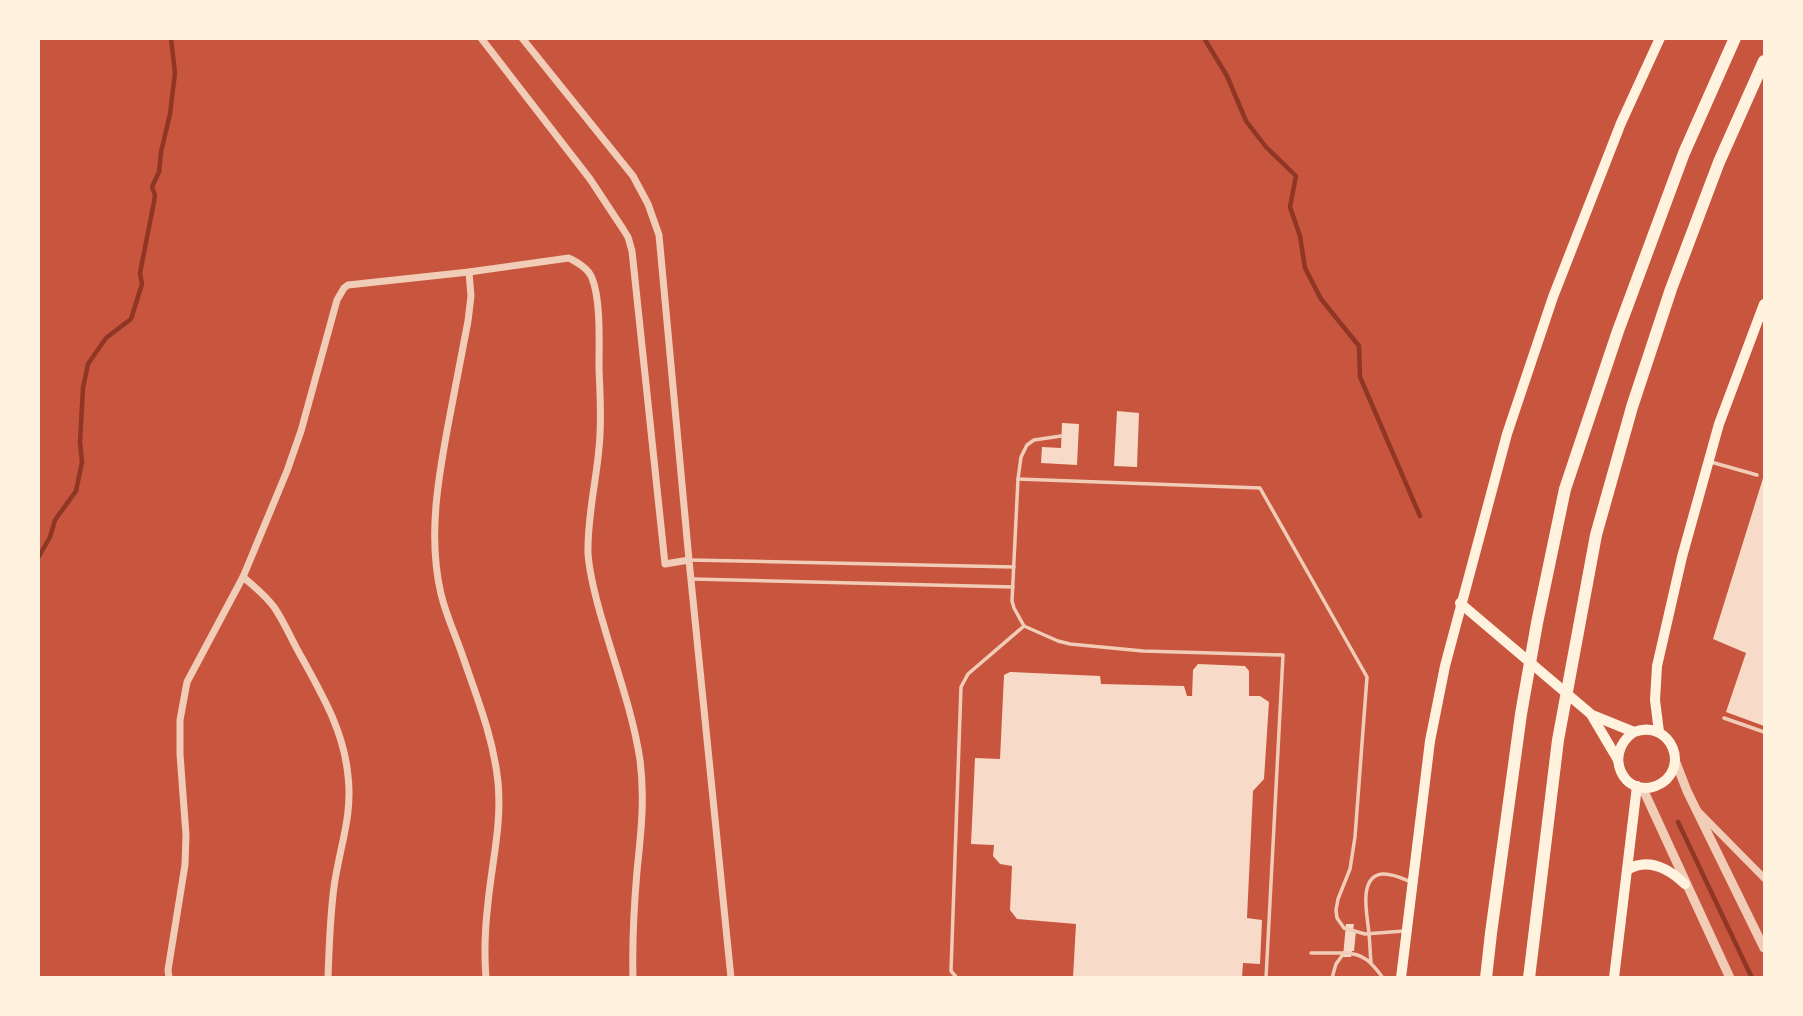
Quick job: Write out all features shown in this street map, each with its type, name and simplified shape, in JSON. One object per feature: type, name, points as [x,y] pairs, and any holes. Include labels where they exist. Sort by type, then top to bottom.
[{"type":"highway","points":[[1486,978],[1521,714],[1565,489],[1618,331],[1684,153],[1735,38]]},
{"type":"highway","points":[[1529,978],[1559,740],[1596,536],[1632,407],[1671,289],[1714,174],[1765,61]]},
{"type":"main road","points":[[1401,978],[1430,741],[1460,603],[1507,434],[1553,298],[1621,123],[1660,38]]},
{"type":"main road","points":[[1659,732],[1655,699],[1657,666],[1682,557],[1719,424],[1765,304]]},
{"type":"main road","points":[[1460,603],[1592,715],[1634,732]]},
{"type":"main road","points":[[1592,715],[1626,779],[1639,787],[1650,788],[1664,781],[1674,768],[1675,752],[1659,732],[1646,730],[1634,732],[1627,737],[1622,744],[1618,760]]},
{"type":"main road","points":[[1614,978],[1639,787]]},
{"type":"main road","points":[[1627,870],[1633,866],[1656,865],[1677,876],[1685,884]]},
{"type":"street","points":[[481,38],[590,179],[631,244],[665,564],[689,560]]},
{"type":"street","points":[[522,38],[633,176],[648,204],[659,235],[731,978]]},
{"type":"street","points":[[169,978],[168,970],[185,865],[186,835],[180,754],[182,702],[187,682],[243,577],[287,471],[337,300],[348,285],[569,258],[583,265],[592,277],[597,299],[601,415],[588,528],[592,582],[628,707],[642,780],[643,810],[636,888],[633,978]]},
{"type":"street","points":[[470,272],[468,321],[440,469],[436,546],[441,594],[488,729],[498,783],[499,828],[488,903],[486,978]]},
{"type":"street","points":[[243,577],[268,600],[281,618],[327,704],[346,759],[349,803],[334,886],[328,978]]},
{"type":"street","points":[[1675,760],[1695,808],[1765,948]]},
{"type":"street","points":[[1639,787],[1730,978]]},
{"type":"street","points":[[1695,808],[1765,878]]},
{"type":"lane","points":[[1061,436],[1034,440],[1027,445],[1021,457],[1013,587],[1014,608],[1024,626],[1058,641],[1078,645],[1143,651],[1283,654],[1266,978]]},
{"type":"lane","points":[[1709,461],[1757,475]]},
{"type":"lane","points":[[1018,479],[1260,488],[1367,677],[1355,837],[1350,869],[1338,899],[1337,918],[1343,928],[1360,933],[1407,930]]},
{"type":"lane","points":[[689,560],[1014,567]]},
{"type":"lane","points":[[691,579],[1013,587]]},
{"type":"lane","points":[[957,978],[951,971],[961,687],[968,674],[1024,626]]},
{"type":"lane","points":[[1724,718],[1765,732]]},
{"type":"lane","points":[[1371,962],[1366,913],[1368,885],[1381,874],[1411,882]]},
{"type":"lane","points":[[1311,953],[1354,953],[1371,962],[1383,978]]},
{"type":"lane","points":[[1332,978],[1336,964],[1344,953]]},
{"type":"building","points":[[1117,411],[1139,413],[1137,467],[1114,466]]},
{"type":"building","points":[[1062,423],[1079,424],[1077,465],[1041,463],[1042,447],[1061,448]]},
{"type":"building","points":[[1764,475],[1764,726],[1726,712],[1746,653],[1713,639]]},
{"type":"building","points":[[1198,664],[1245,666],[1249,671],[1249,696],[1260,696],[1269,702],[1264,779],[1253,791],[1247,918],[1262,920],[1260,964],[1243,963],[1242,978],[1073,978],[1076,924],[1017,919],[1010,910],[1012,866],[1000,864],[993,856],[994,845],[971,844],[975,758],[1000,759],[1004,675],[1010,672],[1100,676],[1101,684],[1184,686],[1187,696],[1192,696],[1193,670]]},
{"type":"building","points":[[1346,924],[1354,924],[1353,931],[1356,931],[1351,957],[1343,957]]},
{"type":"waterway","points":[[38,558],[50,537],[55,520],[76,491],[82,462],[80,442],[83,388],[88,364],[106,338],[131,319],[142,284],[140,273],[155,195],[152,187],[159,172],[175,73],[171,38]]},
{"type":"waterway","points":[[1204,38],[1227,76],[1246,121],[1266,147],[1296,176],[1290,207],[1300,236],[1305,268],[1321,299],[1359,346],[1360,377],[1420,516]]},
{"type":"waterway","points":[[1678,822],[1752,978]]}]
